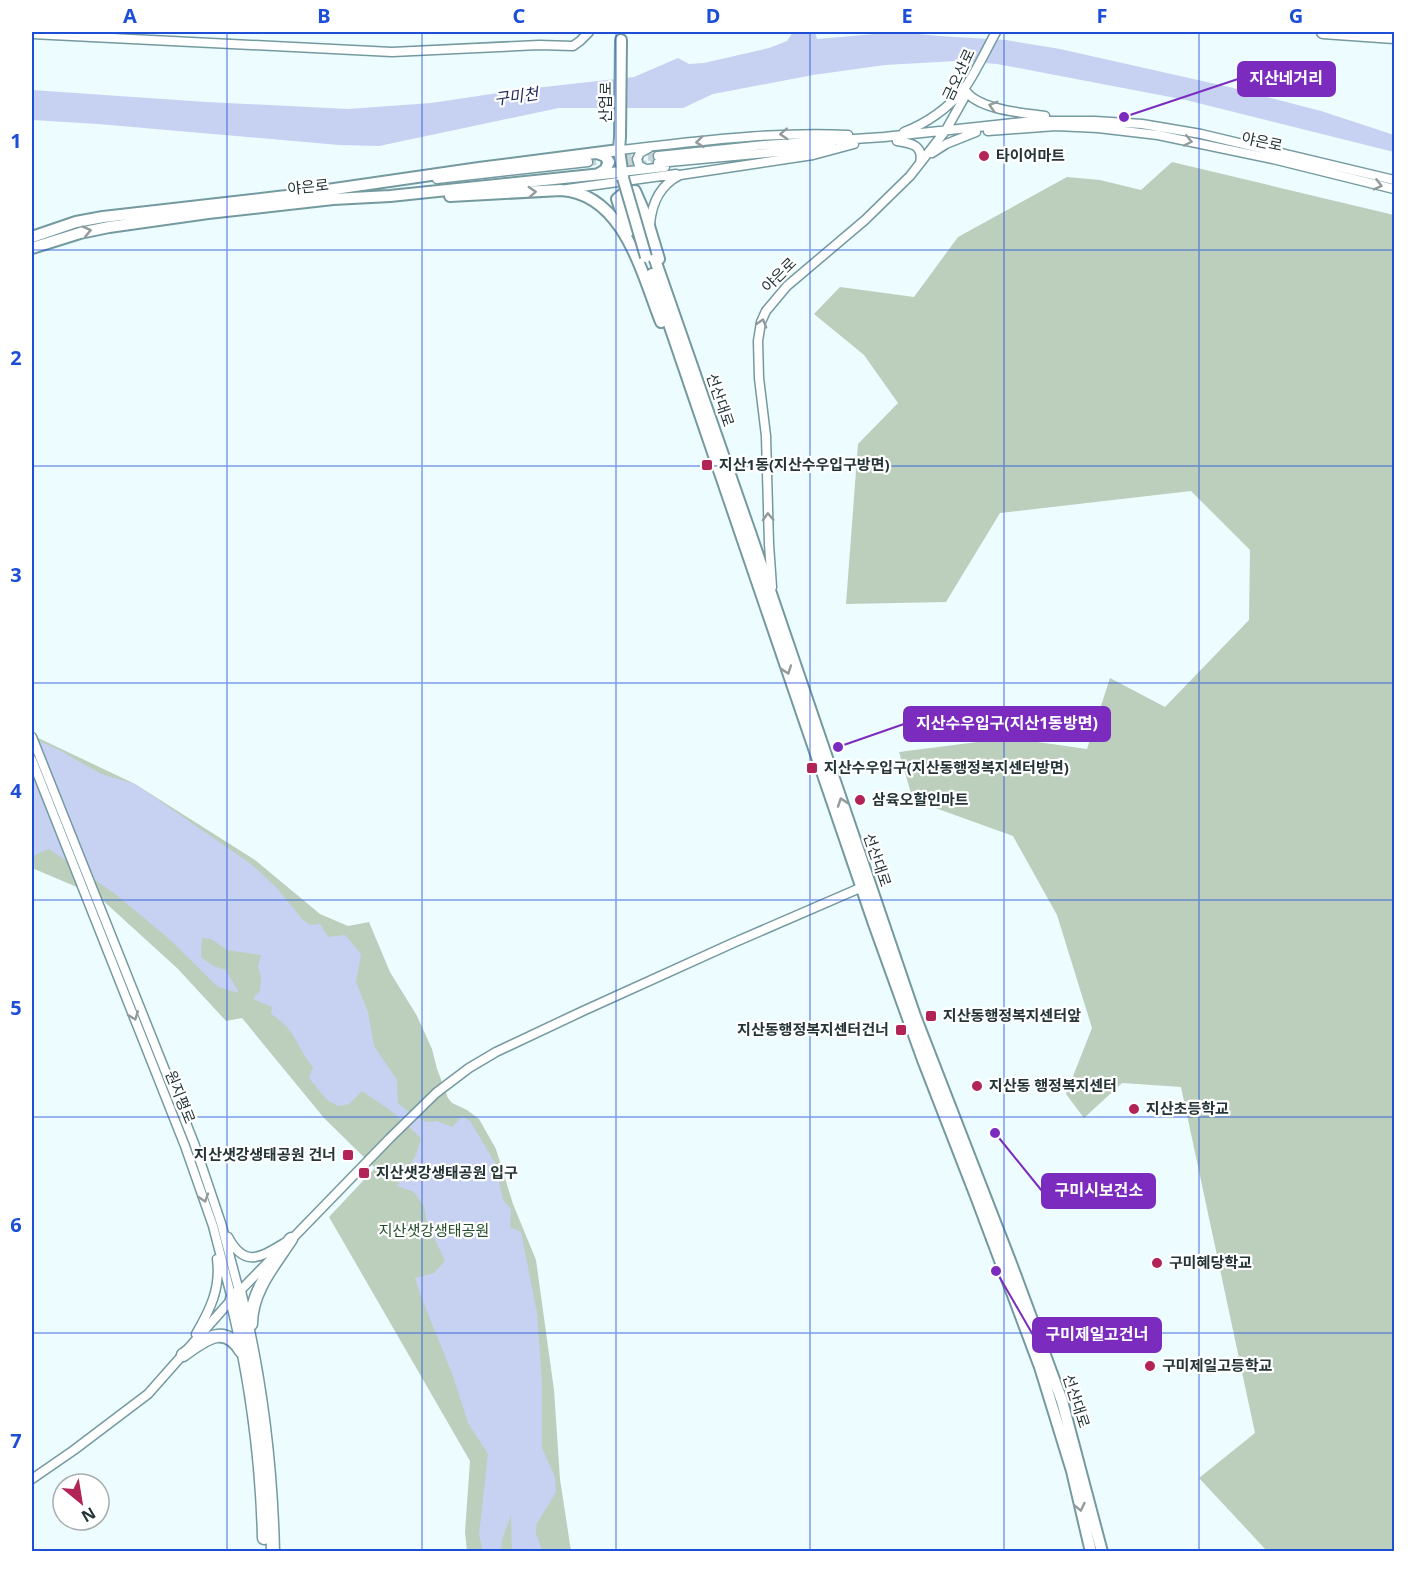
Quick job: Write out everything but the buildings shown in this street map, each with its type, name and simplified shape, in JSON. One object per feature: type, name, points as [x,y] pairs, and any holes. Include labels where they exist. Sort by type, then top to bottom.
[{"type":"highway","points":[[1323,32],[1395,37]]},
{"type":"highway","points":[[252,1346],[251,1319],[256,1294],[291,1239]]},
{"type":"highway","points":[[236,1295],[252,1346],[260,1389],[272,1505],[273,1551]]},
{"type":"highway","points":[[236,1295],[259,1454],[265,1551]]},
{"type":"highway","points":[[183,1355],[201,1342],[222,1335],[235,1342],[244,1357]]},
{"type":"main road","name":"산업로","points":[[621,36],[619,150],[622,175]]},
{"type":"main road","points":[[286,196],[619,150]]},
{"type":"main road","points":[[591,169],[603,172],[608,165],[607,157],[597,153]]},
{"type":"main road","points":[[390,196],[591,169],[622,175]]},
{"type":"main road","name":"선산대로","points":[[622,175],[646,259],[693,395],[753,556],[772,597],[906,1017],[1040,1367],[1072,1471],[1091,1551]]},
{"type":"main road","points":[[333,199],[571,191],[596,202],[606,210],[646,259]]},
{"type":"main road","points":[[646,259],[617,202],[618,198],[630,191],[636,191],[683,326],[692,366]]},
{"type":"main road","name":"야은로","points":[[32,237],[76,222],[103,217],[286,196]]},
{"type":"main road","name":"야은로","points":[[32,248],[69,236],[109,227],[333,199]]},
{"type":"main road","name":"선산대로","points":[[646,259],[692,366],[753,556],[865,885],[1062,1401],[1102,1551]]},
{"type":"street","points":[[32,34],[392,52],[539,45],[573,46],[589,32]]},
{"type":"street","name":"금오산로","points":[[944,133],[996,32]]},
{"type":"street","points":[[896,138],[939,113],[965,89],[977,101],[990,106],[1067,120]]},
{"type":"street","name":"야은로","points":[[896,138],[765,146],[658,160],[854,144],[1022,121],[1067,120],[1142,124],[1201,134],[1395,180]]},
{"type":"street","name":"야은로","points":[[772,597],[766,436],[760,394],[758,341],[761,322],[766,311],[787,286],[888,198],[944,133],[1056,126],[1098,128],[1146,134],[1273,159],[1395,189]]},
{"type":"street","points":[[921,162],[946,144],[976,132]]},
{"type":"street","points":[[619,150],[811,133],[884,137]]},
{"type":"street","points":[[896,138],[916,146],[921,155],[921,162]]},
{"type":"street","points":[[561,190],[802,157],[854,144]]},
{"type":"street","points":[[647,169],[639,166],[638,155],[658,146]]},
{"type":"street","points":[[622,175],[647,169],[774,155],[815,148]]},
{"type":"street","name":"야은로","points":[[286,196],[591,169]]},
{"type":"street","name":"야은로","points":[[333,199],[591,169]]},
{"type":"street","points":[[650,231],[653,206],[661,191],[669,181],[690,172]]},
{"type":"street","points":[[753,556],[769,544]]},
{"type":"street","points":[[32,737],[109,940]]},
{"type":"street","points":[[32,760],[109,940]]},
{"type":"street","points":[[32,1479],[148,1394],[236,1295],[390,1138],[436,1093],[469,1068],[496,1052],[712,952],[865,885]]},
{"type":"street","name":"원지평로","points":[[109,940],[194,1143],[221,1223],[236,1295]]},
{"type":"street","name":"원지평로","points":[[109,940],[185,1146],[236,1295]]},
{"type":"street","points":[[221,1223],[236,1250],[248,1257],[256,1257],[271,1251],[291,1239]]},
{"type":"street","points":[[183,1355],[208,1313],[215,1296],[218,1267],[214,1230]]},
{"type":"green space","points":[[1172,162],[1394,215],[1394,1551],[1267,1551],[1199,1478],[1255,1433],[1181,1087],[1122,1083],[1084,1118],[1066,1094],[1092,1028],[1057,915],[1013,836],[913,800],[899,752],[1009,738],[1087,749],[1110,678],[1165,707],[1249,620],[1250,550],[1191,491],[1000,513],[946,602],[846,604],[858,444],[898,403],[864,355],[814,314],[840,287],[914,297],[958,237],[1067,177],[1100,180],[1141,190]]},
{"type":"green space","name":"지산샛강생태공원","points":[[32,735],[135,784],[255,860],[320,914],[348,926],[369,922],[390,972],[417,1016],[432,1049],[448,1098],[452,1103],[479,1119],[496,1149],[513,1204],[536,1260],[554,1390],[560,1479],[571,1551],[467,1551],[465,1532],[470,1461],[329,1217],[375,1168],[324,1118],[242,1018],[226,1021],[178,969],[98,896],[32,868]]},
{"type":"water","name":"구미천","points":[[793,32],[815,32],[817,39],[898,32],[1006,40],[1060,49],[1229,87],[1321,111],[1394,135],[1394,152],[1186,100],[997,64],[956,61],[885,65],[813,75],[713,94],[683,108],[559,108],[379,146],[339,145],[32,120],[32,90],[348,109],[431,103],[526,89],[634,77],[678,58],[689,64],[704,63],[769,48],[787,41]]},
{"type":"water","name":"지산샛강생태공원","points":[[32,738],[61,751],[101,774],[135,784],[251,864],[277,888],[302,919],[310,925],[320,924],[328,937],[345,935],[361,954],[356,982],[368,1012],[374,1046],[397,1080],[398,1103],[411,1114],[426,1122],[437,1121],[452,1127],[462,1117],[470,1121],[495,1163],[503,1200],[511,1209],[510,1227],[521,1232],[537,1313],[542,1383],[542,1448],[555,1477],[556,1492],[536,1525],[536,1534],[542,1551],[512,1551],[511,1515],[502,1540],[501,1551],[483,1551],[479,1535],[488,1454],[468,1423],[453,1376],[415,1278],[434,1273],[445,1261],[427,1223],[424,1206],[414,1192],[397,1186],[416,1155],[421,1138],[390,1110],[362,1091],[349,1104],[338,1106],[327,1100],[309,1078],[313,1067],[290,1031],[271,1014],[272,1007],[253,999],[260,991],[261,976],[258,967],[261,955],[227,950],[211,939],[202,938],[201,957],[213,966],[226,970],[239,993],[218,987],[167,937],[114,893],[49,849],[32,856]]},
{"type":"tunnel","points":[[588,162],[658,156]]},
{"type":"tunnel","points":[[615,168],[658,163]]},
{"type":"place","name":"지산네거리","points":[[1124,117]]},
{"type":"place","name":"타이어마트","points":[[984,156]]},
{"type":"place","name":"지산1동(지산수우입구방면)","points":[[707,465]]},
{"type":"place","name":"지산수우입구(지산1동방면)","points":[[838,747]]},
{"type":"place","name":"지산수우입구(지산동행정복지센터방면)","points":[[812,768]]},
{"type":"place","name":"삼육오할인마트","points":[[860,800]]},
{"type":"place","name":"지산동행정복지센터앞","points":[[931,1016]]},
{"type":"place","name":"지산동행정복지센터건너","points":[[901,1030]]},
{"type":"place","name":"지산동 행정복지센터","points":[[977,1086]]},
{"type":"place","name":"지산초등학교","points":[[1134,1109]]},
{"type":"place","name":"구미시보건소","points":[[995,1133]]},
{"type":"place","name":"지산샛강생태공원 건너","points":[[348,1155]]},
{"type":"place","name":"지산샛강생태공원 입구","points":[[364,1173]]},
{"type":"place","name":"구미혜당학교","points":[[1157,1263]]},
{"type":"place","name":"구미제일고건너","points":[[996,1271]]},
{"type":"place","name":"구미제일고등학교","points":[[1150,1366]]}]
